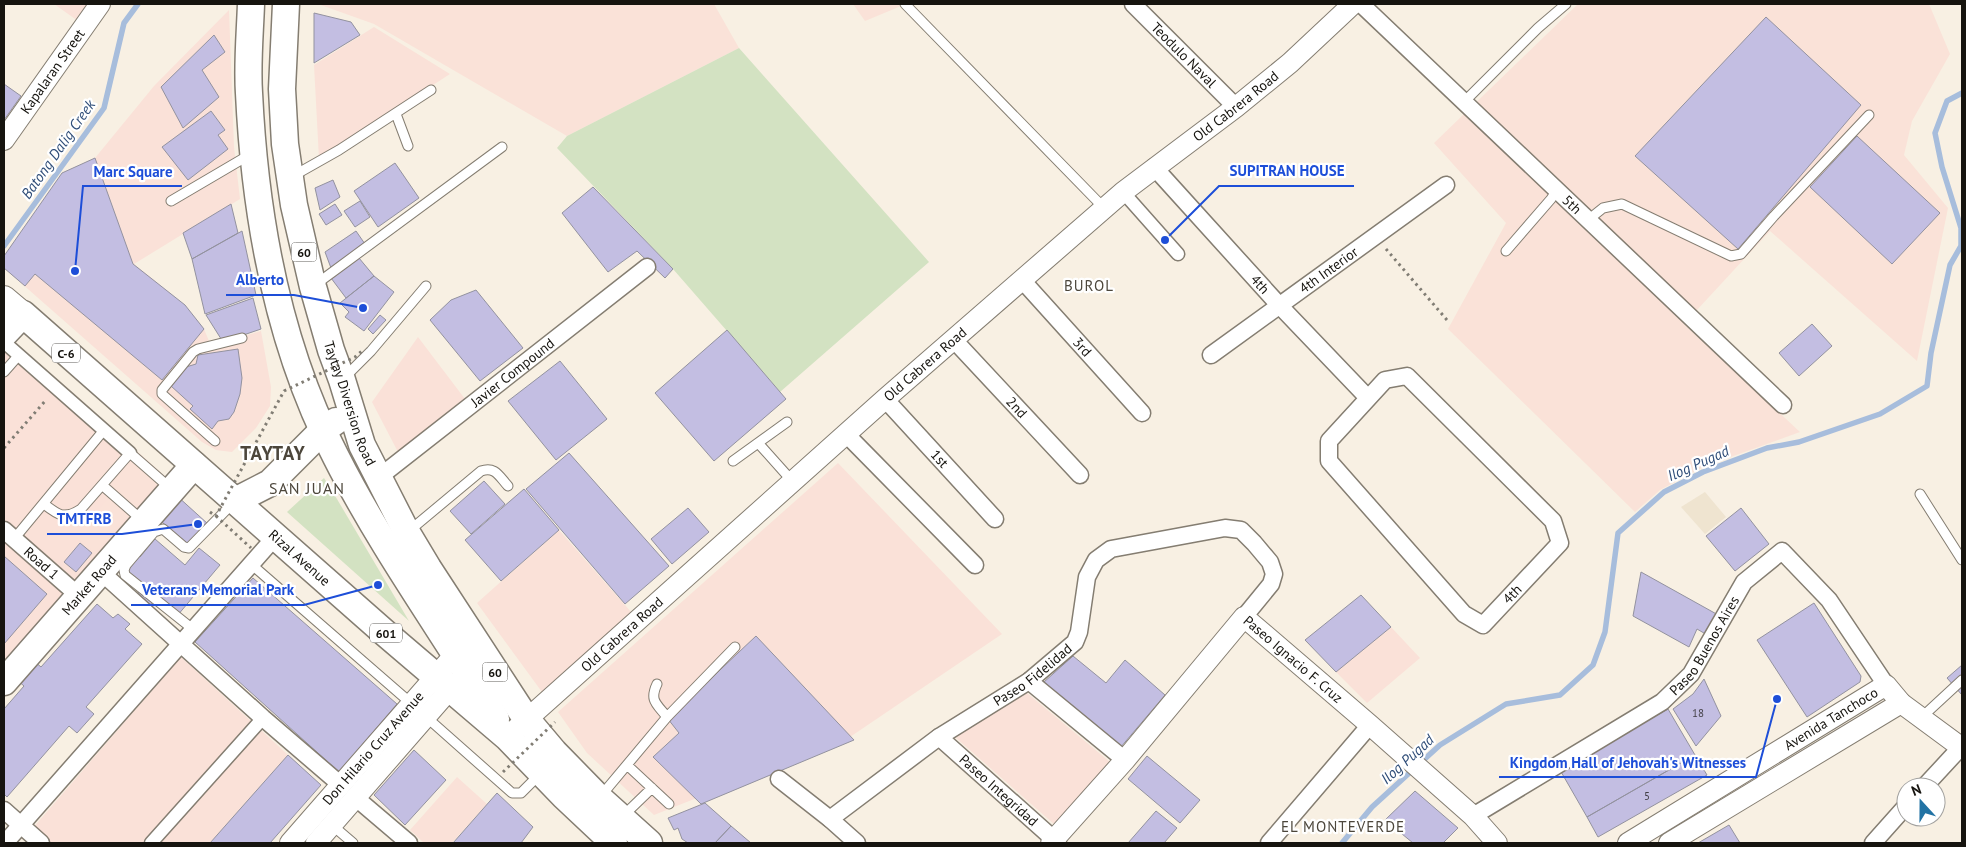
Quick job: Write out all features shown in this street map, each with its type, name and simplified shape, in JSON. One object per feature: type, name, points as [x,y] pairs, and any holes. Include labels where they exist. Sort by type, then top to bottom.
[{"type":"main road","name":"Taytay Diversion Road","points":[[251,4],[248,91],[253,153],[261,215],[284,325],[294,361],[335,457],[418,574],[527,720],[548,763]]},
{"type":"main road","name":"Taytay Diversion Road","points":[[286,4],[282,88],[290,177],[296,214],[313,287],[331,350],[362,446],[407,533],[418,574],[456,653],[507,737]]},
{"type":"main road","name":"C-6","points":[[4,334],[13,306]]},
{"type":"main road","name":"Rizal Avenue","points":[[13,306],[194,465],[225,509],[276,536],[507,737],[529,747],[548,763]]},
{"type":"main road","points":[[225,509],[270,483],[324,430],[350,410]]},
{"type":"main road","name":"Market Road","points":[[4,682],[194,465]]},
{"type":"main road","points":[[548,763],[599,798],[616,832]]},
{"type":"main road","points":[[548,763],[616,832],[649,843]]},
{"type":"street","name":"Kapalaran Street","points":[[4,140],[100,4]]},
{"type":"street","name":"Teodulo Naval","points":[[1133,4],[1236,107]]},
{"type":"street","name":"Old Cabrera Road","points":[[507,737],[884,400],[1104,208],[1154,167],[1236,107],[1290,63],[1353,4]]},
{"type":"street","name":"5th","points":[[1361,4],[1783,405]]},
{"type":"street","name":"4th","points":[[1154,167],[1279,305],[1368,398]]},
{"type":"street","name":"4th Interior","points":[[1211,355],[1446,185]]},
{"type":"street","points":[[1123,192],[1178,254]]},
{"type":"street","name":"Javier Compound","points":[[378,478],[647,267]]},
{"type":"street","name":"3rd","points":[[1022,280],[1142,413]]},
{"type":"street","name":"2nd","points":[[954,340],[1080,475]]},
{"type":"street","points":[[4,342],[130,453]]},
{"type":"street","name":"4th","points":[[1407,376],[1553,521],[1560,543],[1483,625],[1464,614],[1329,461],[1330,441],[1368,398],[1385,380],[1407,376]]},
{"type":"street","name":"1st","points":[[884,400],[995,519]]},
{"type":"street","points":[[846,434],[975,566]]},
{"type":"street","name":"Paseo Fidelidad","points":[[830,818],[939,737],[1029,681],[1075,642],[1079,632],[1087,576],[1096,560],[1111,549],[1224,528],[1241,530],[1270,562],[1274,574],[1272,584],[1244,616]]},
{"type":"street","name":"Road 1","points":[[9,534],[79,596]]},
{"type":"street","points":[[4,843],[194,630],[251,556],[276,536]]},
{"type":"street","name":"Paseo Buenos Aires","points":[[1473,816],[1662,702],[1691,674],[1744,582],[1782,551],[1829,600],[1886,685]]},
{"type":"street","points":[[101,572],[262,718],[409,843]]},
{"type":"street","name":"Paseo Ignacio F. Cruz","points":[[1054,842],[1125,760],[1244,616],[1473,816],[1497,843]]},
{"type":"street","name":"Don Hilario Cruz Avenue","points":[[290,843],[349,791],[419,711],[443,683],[456,653]]},
{"type":"street","points":[[1029,681],[1125,760]]},
{"type":"street","name":"Avenida Tanchoco","points":[[1628,843],[1886,685],[1900,703],[1961,748]]},
{"type":"street","name":"Avenida Tanchoco","points":[[1669,843],[1900,703]]},
{"type":"street","points":[[151,843],[262,718]]},
{"type":"street","points":[[1269,843],[1370,725]]},
{"type":"street","name":"Paseo Integridad","points":[[939,737],[1054,842]]},
{"type":"street","points":[[1933,777],[1961,748]]},
{"type":"street","points":[[779,779],[830,818],[857,843]]},
{"type":"street","name":"Don Hilario Cruz Avenue","points":[[316,843],[332,825],[349,791]]},
{"type":"street","points":[[4,810],[41,843]]},
{"type":"street","points":[[1873,843],[1896,817]]},
{"type":"lane","points":[[905,4],[1104,208]]},
{"type":"lane","points":[[1464,102],[1538,28],[1566,4]]},
{"type":"lane","points":[[290,177],[339,150],[431,90]]},
{"type":"lane","points":[[396,114],[408,146]]},
{"type":"lane","points":[[1588,220],[1603,208],[1622,204],[1731,256],[1741,254],[1869,115]]},
{"type":"lane","points":[[313,287],[502,147]]},
{"type":"lane","points":[[171,201],[253,153]]},
{"type":"lane","points":[[1506,251],[1552,199],[1557,190]]},
{"type":"lane","points":[[342,380],[371,351],[426,286]]},
{"type":"lane","points":[[216,441],[162,394],[162,390],[193,352],[198,349],[242,338]]},
{"type":"lane","points":[[4,372],[19,355]]},
{"type":"lane","points":[[733,461],[787,422]]},
{"type":"lane","points":[[9,534],[44,504],[104,430]]},
{"type":"lane","points":[[759,444],[793,482]]},
{"type":"lane","points":[[44,504],[62,516],[72,515],[80,509],[130,453],[172,490]]},
{"type":"lane","points":[[407,533],[482,471],[494,470],[508,486]]},
{"type":"lane","points":[[102,485],[144,522]]},
{"type":"lane","points":[[1920,494],[1962,560]]},
{"type":"lane","points":[[194,630],[125,575],[124,570],[143,545],[159,529],[163,530],[184,547],[189,548],[225,509]]},
{"type":"lane","points":[[251,556],[419,711],[512,793],[521,793],[548,763]]},
{"type":"lane","points":[[599,798],[667,717],[735,647]]},
{"type":"lane","points":[[1922,718],[1962,680]]},
{"type":"lane","points":[[657,684],[653,693],[653,700],[667,717]]},
{"type":"lane","points":[[627,765],[669,804]]},
{"type":"lane","points":[[616,832],[652,788]]},
{"type":"lane","points":[[332,825],[352,843]]},
{"type":"path","points":[[1374,236],[1447,320]]},
{"type":"path","points":[[225,509],[284,391],[355,357],[363,350]]},
{"type":"path","points":[[4,448],[57,388]]},
{"type":"path","points":[[210,512],[225,509]]},
{"type":"path","points":[[225,509],[251,556]]},
{"type":"path","points":[[503,772],[555,722]]},
{"type":"shaded area","points":[[54,4],[90,4],[78,21]]},
{"type":"shaded area","points":[[318,4],[714,4],[739,48],[567,136],[374,24]]},
{"type":"shaded area","points":[[853,4],[906,4],[865,21]]},
{"type":"shaded area","points":[[1578,4],[1929,4],[1950,54],[1912,121],[1904,155],[1948,208],[1917,361],[1770,231],[1684,324],[1800,432],[1703,467],[1660,490],[1635,512],[1448,329],[1506,223],[1434,143]]},
{"type":"shaded area","points":[[229,10],[234,147],[240,199],[134,264],[185,305],[204,329],[211,346],[261,331],[271,387],[270,406],[256,428],[232,452],[216,450],[202,442],[4,268],[4,256],[62,173],[95,158],[154,86]]},
{"type":"shaded area","points":[[374,27],[450,74],[319,159],[314,65]]},
{"type":"shaded area","points":[[418,337],[465,399],[398,452],[372,402]]},
{"type":"shaded area","points":[[13,341],[166,477],[4,662],[4,344]]},
{"type":"shaded area","points":[[123,451],[158,482],[95,553],[75,536],[109,498],[94,483]]},
{"type":"shaded area","points":[[838,463],[1002,634],[850,737],[654,815],[587,753],[558,712]]},
{"type":"shaded area","points":[[1705,492],[1726,517],[1705,534],[1681,507]]},
{"type":"shaded area","points":[[559,530],[632,613],[542,692],[477,603]]},
{"type":"shaded area","points":[[1391,627],[1420,658],[1367,703],[1336,672]]},
{"type":"shaded area","points":[[181,657],[288,755],[210,843],[48,843],[32,829]]},
{"type":"shaded area","points":[[1027,693],[1110,762],[1055,825],[955,737]]},
{"type":"shaded area","points":[[457,777],[487,804],[452,843],[424,843],[410,830]]},
{"type":"green space","points":[[739,48],[929,262],[780,392],[673,269],[557,148],[567,136]]},
{"type":"green space","points":[[324,478],[334,494],[409,621],[287,512]]},
{"type":"building","points":[[314,13],[351,22],[360,35],[314,63]]},
{"type":"building","points":[[1766,17],[1861,105],[1738,249],[1635,156]]},
{"type":"building","points":[[214,35],[225,52],[202,70],[219,97],[183,128],[161,87]]},
{"type":"building","points":[[4,84],[21,96],[4,120]]},
{"type":"building","points":[[211,111],[225,130],[218,135],[228,149],[188,180],[162,147]]},
{"type":"building","points":[[1857,136],[1940,213],[1892,264],[1810,187]]},
{"type":"building","points":[[95,158],[133,264],[185,305],[204,329],[162,380],[35,274],[25,286],[4,268],[4,256],[62,173]]},
{"type":"building","points":[[395,163],[419,198],[378,227],[354,191]]},
{"type":"building","points":[[333,180],[340,197],[320,210],[315,188]]},
{"type":"building","points":[[593,187],[673,269],[665,278],[637,251],[608,272],[562,213]]},
{"type":"building","points":[[360,201],[370,217],[355,227],[344,211]]},
{"type":"building","points":[[231,204],[238,233],[192,259],[183,233]]},
{"type":"building","points":[[335,204],[342,215],[326,225],[319,214]]},
{"type":"building","points":[[242,231],[256,295],[205,314],[192,259]]},
{"type":"building","points":[[356,231],[365,244],[331,268],[325,252]]},
{"type":"building","points":[[359,258],[374,276],[346,298],[331,278]]},
{"type":"building","points":[[374,276],[394,292],[364,331],[345,317],[349,312],[340,303]]},
{"type":"building","points":[[476,290],[523,348],[480,381],[430,320],[451,300]]},
{"type":"building","points":[[253,298],[261,329],[223,342],[206,315]]},
{"type":"building","points":[[380,315],[386,320],[373,334],[368,329]]},
{"type":"building","points":[[1812,324],[1832,346],[1799,376],[1779,353]]},
{"type":"building","points":[[727,330],[786,399],[714,461],[655,393]]},
{"type":"building","points":[[238,349],[242,378],[240,394],[234,412],[229,419],[218,421],[212,429],[190,409],[193,406],[171,386],[186,367],[196,364],[198,355]]},
{"type":"building","points":[[560,361],[607,419],[556,460],[508,401]]},
{"type":"building","points":[[569,453],[669,566],[625,604],[526,489]]},
{"type":"building","points":[[484,481],[505,504],[471,534],[450,511]]},
{"type":"building","points":[[524,489],[559,530],[501,581],[465,540]]},
{"type":"building","points":[[176,495],[208,524],[189,545],[156,517]]},
{"type":"building","points":[[688,508],[709,532],[672,564],[651,539]]},
{"type":"building","points":[[1741,508],[1769,544],[1735,571],[1706,536]]},
{"type":"building","points":[[155,539],[185,565],[199,548],[220,565],[177,616],[156,598],[150,605],[137,594],[143,587],[126,573],[130,548],[140,557]]},
{"type":"building","points":[[80,543],[92,553],[76,572],[64,562]]},
{"type":"building","points":[[4,556],[47,594],[4,644]]},
{"type":"building","points":[[1641,572],[1720,616],[1709,636],[1697,629],[1689,647],[1633,616]]},
{"type":"building","points":[[253,578],[397,704],[339,772],[195,642]]},
{"type":"building","points":[[1361,595],[1391,627],[1336,672],[1305,640]]},
{"type":"building","points":[[1814,603],[1861,676],[1860,682],[1807,717],[1757,640]]},
{"type":"building","points":[[97,604],[113,618],[118,614],[130,624],[125,629],[142,644],[86,707],[94,714],[77,733],[69,726],[7,797],[4,794],[4,709],[24,686],[17,680],[34,661],[41,667]]},
{"type":"building","points":[[756,636],[854,740],[701,804],[653,757],[679,733],[668,719]]},
{"type":"building","points":[[1073,656],[1106,683],[1125,660],[1165,695],[1120,748],[1044,682]]},
{"type":"building","points":[[1962,665],[1962,695],[1947,678]]},
{"type":"building","points":[[1704,679],[1721,716],[1696,746],[1673,709],[1693,694]]},
{"type":"building","points":[[1668,709],[1695,755],[1587,817],[1560,770]]},
{"type":"building","points":[[414,750],[446,780],[405,825],[374,795]]},
{"type":"building","points":[[288,755],[321,785],[270,843],[210,843]]},
{"type":"building","points":[[1695,755],[1707,775],[1598,837],[1587,817]]},
{"type":"building","points":[[1147,756],[1200,800],[1180,823],[1128,779]]},
{"type":"building","points":[[1415,791],[1458,828],[1443,843],[1413,843],[1385,820]]},
{"type":"building","points":[[497,793],[533,827],[521,843],[453,843]]},
{"type":"building","points":[[705,803],[731,826],[715,843],[688,843],[682,839],[678,828],[674,830],[668,818]]},
{"type":"building","points":[[1156,811],[1177,828],[1164,843],[1128,843]]},
{"type":"building","points":[[1729,825],[1740,843],[1698,843]]},
{"type":"building","points":[[731,826],[751,843],[715,843]]},
{"type":"waterway","name":"Batong Dalig Creek","points":[[4,246],[104,108],[124,23],[138,4]]},
{"type":"waterway","name":"Ilog Pugad","points":[[1342,843],[1372,807],[1440,745],[1506,704],[1560,695],[1593,665],[1605,632],[1618,533],[1664,492],[1703,472],[1767,448],[1799,442],[1880,414],[1927,386],[1931,353],[1950,265],[1961,246],[1961,228],[1942,167],[1935,133],[1947,101],[1962,93]]},
{"type":"place","name":"SUPITRAN HOUSE","points":[[1165,240]]},
{"type":"place","name":"Marc Square","points":[[75,271]]},
{"type":"place","name":"Alberto","points":[[363,308]]},
{"type":"place","name":"TMTFRB","points":[[198,524]]},
{"type":"place","name":"Veterans Memorial Park","points":[[378,585]]},
{"type":"place","name":"Kingdom Hall of Jehovah's Witnesses","points":[[1777,699]]},
{"type":"district","name":"BUROL","points":[[1089,285]]},
{"type":"district","name":"TAYTAY","points":[[273,453]]},
{"type":"district","name":"SAN JUAN","points":[[307,488]]},
{"type":"district","name":"EL MONTEVERDE","points":[[1343,826]]}]
